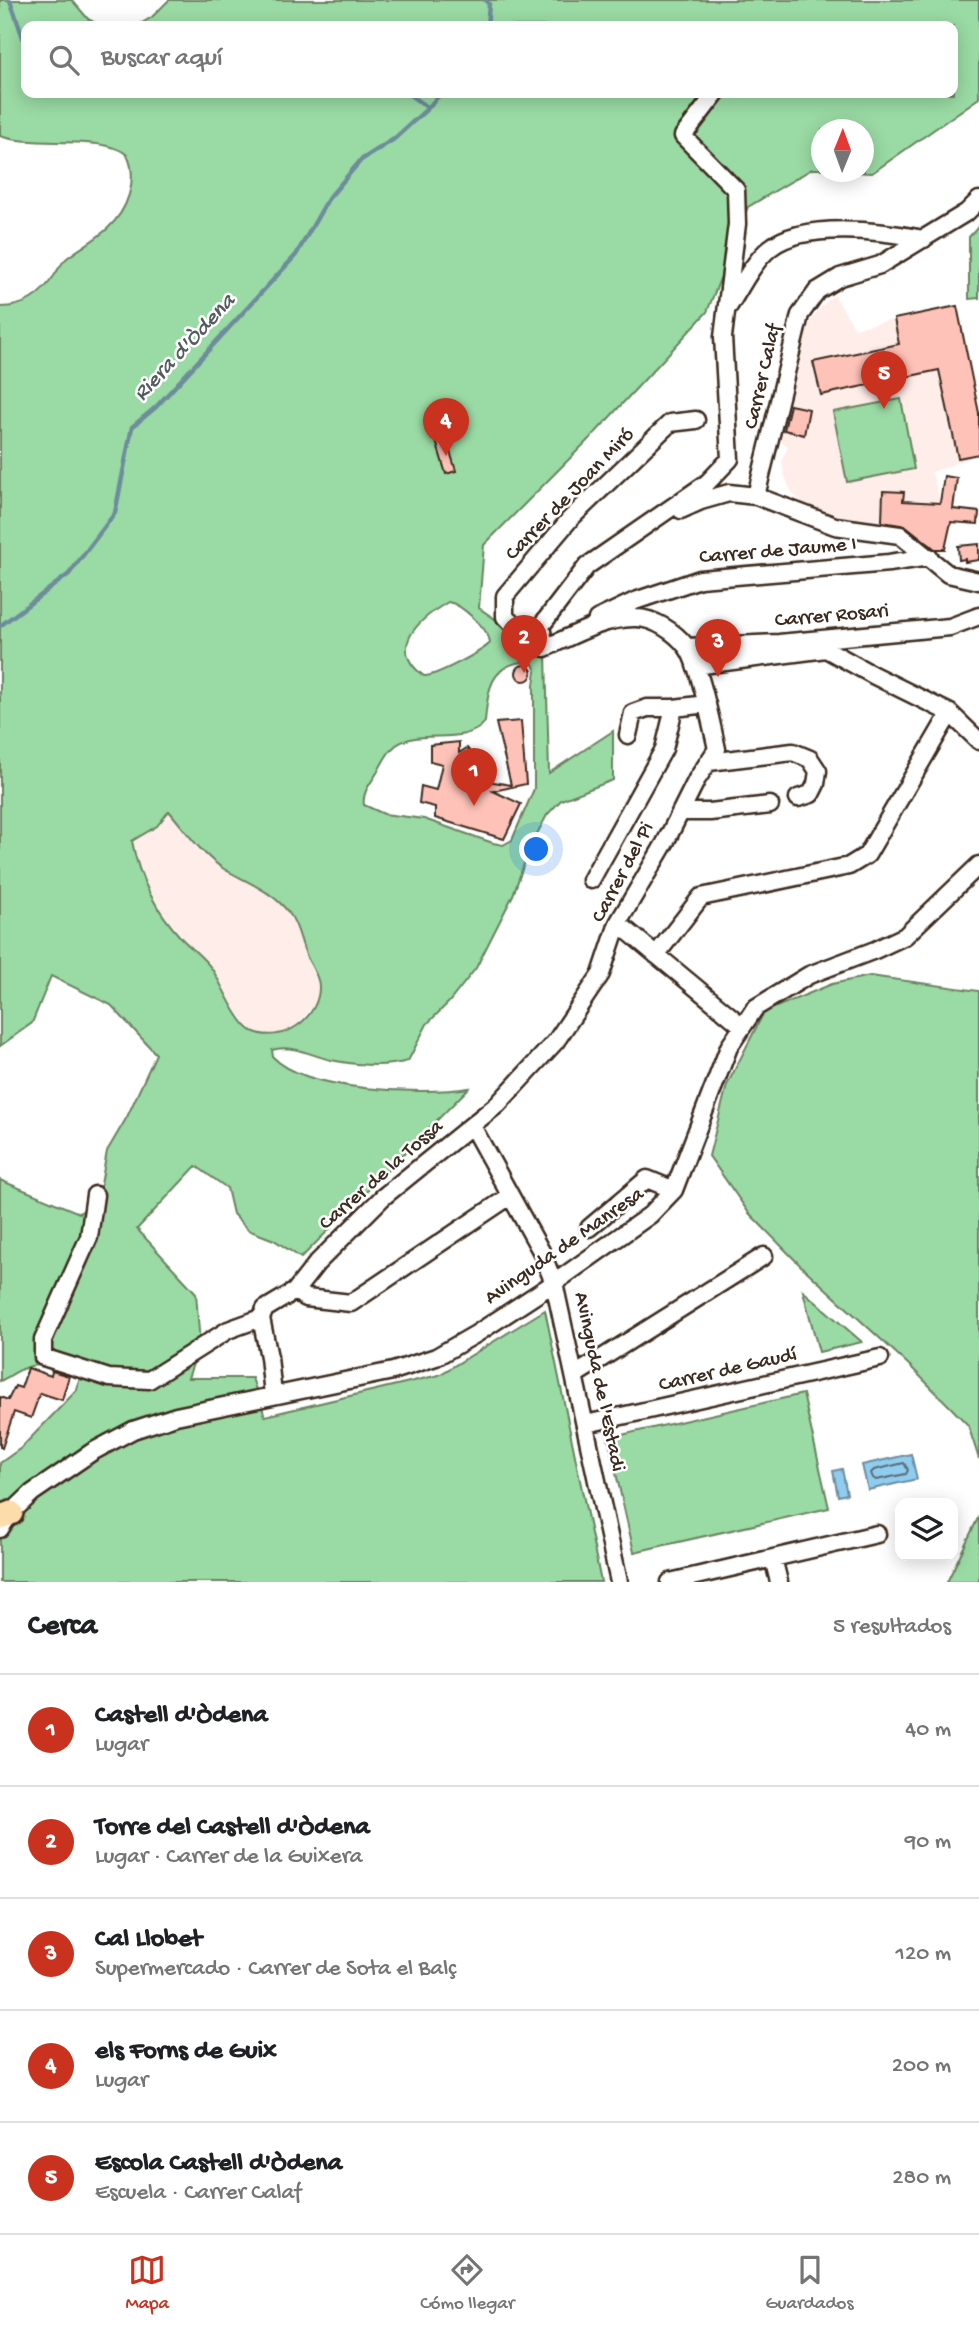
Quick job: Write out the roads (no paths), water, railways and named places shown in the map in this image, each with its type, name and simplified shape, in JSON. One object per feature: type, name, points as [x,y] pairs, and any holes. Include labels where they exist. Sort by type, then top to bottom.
[{"type":"street","points":[[687,647],[656,622],[636,618],[583,630],[545,648],[541,626],[587,566],[707,483],[730,459],[723,337],[737,224],[736,190],[683,136],[712,98]]},
{"type":"street","name":"Carrer Calaf","points":[[756,496],[800,315],[817,291],[840,277],[880,265],[967,212],[979,200]]},
{"type":"street","points":[[727,308],[767,250],[784,239],[804,233],[875,231],[923,239]]},
{"type":"street","name":"Carrer de Joan Miró","points":[[541,626],[528,638],[505,617],[505,596],[570,519],[670,423],[696,420]]},
{"type":"street","points":[[653,520],[673,514],[701,500],[729,492],[756,496],[835,526],[900,535],[929,556],[947,574],[979,581]]},
{"type":"street","name":"Carrer de Jaume I","points":[[560,641],[635,601],[700,579],[889,563],[929,556]]},
{"type":"street","name":"Carrer Rosari","points":[[687,647],[779,643],[950,627],[979,616]]},
{"type":"street","name":"Carrer del Pi","points":[[471,1126],[498,1104],[556,1041],[601,974],[618,923],[697,779],[717,749],[707,704],[687,647]]},
{"type":"street","points":[[695,666],[826,649],[950,713],[979,741]]},
{"type":"street","points":[[628,735],[633,713],[647,708],[707,704]]},
{"type":"street","points":[[591,880],[664,749],[674,708]]},
{"type":"street","points":[[656,955],[701,897],[849,866],[867,855],[950,713]]},
{"type":"street","points":[[709,762],[793,752],[810,759],[818,771],[811,794],[798,798]]},
{"type":"street","points":[[681,812],[710,812],[770,805]]},
{"type":"street","name":"Avinguda de Manresa","points":[[4,1520],[32,1493],[92,1452],[133,1430],[176,1416],[393,1371],[436,1357],[554,1283],[650,1215],[674,1189],[716,1077],[741,1026],[755,1008],[809,975],[905,936],[979,865]]},
{"type":"street","points":[[618,923],[741,1026]]},
{"type":"street","name":"Avinguda de l'Estadi","points":[[471,1126],[541,1251],[554,1283],[619,1582]]},
{"type":"street","name":"Carrer de la Tossa","points":[[261,1318],[265,1310],[295,1291],[317,1263],[383,1197],[471,1126]]},
{"type":"street","points":[[589,1228],[647,1180],[674,1189]]},
{"type":"street","points":[[95,1195],[89,1237],[43,1340],[43,1357],[109,1378],[149,1380],[228,1330],[261,1318],[273,1395]]},
{"type":"street","points":[[295,1291],[306,1298],[351,1303],[510,1196]]},
{"type":"street","points":[[575,1375],[764,1256]]},
{"type":"street","name":"Carrer de Gaudí","points":[[586,1424],[880,1358]]},
{"type":"street","points":[[670,1582],[877,1534]]},
{"type":"street","points":[[773,1558],[779,1582]]},
{"type":"water","points":[[911,1454],[917,1479],[868,1490],[862,1465]]},
{"type":"water","points":[[842,1469],[847,1494],[838,1496],[833,1471]]},
{"type":"waterway","points":[[10,0],[21,32]]},
{"type":"waterway","points":[[485,0],[489,4],[487,21]]},
{"type":"waterway","points":[[414,98],[428,108]]},
{"type":"waterway","name":"Riera d'Òdena","points":[[0,626],[69,574],[115,513],[132,427],[156,407],[296,255],[328,199],[361,160],[394,139],[437,98]]},
{"type":"place","name":"Escola Castell d'Òdena","points":[[884,409]]},
{"type":"place","name":"els Forns de Guix","points":[[446,456]]},
{"type":"place","name":"Torre del Castell d'Òdena","points":[[524,673]]},
{"type":"place","name":"Cal Llobet","points":[[718,677]]},
{"type":"place","name":"Castell d'Òdena","points":[[474,806]]}]
